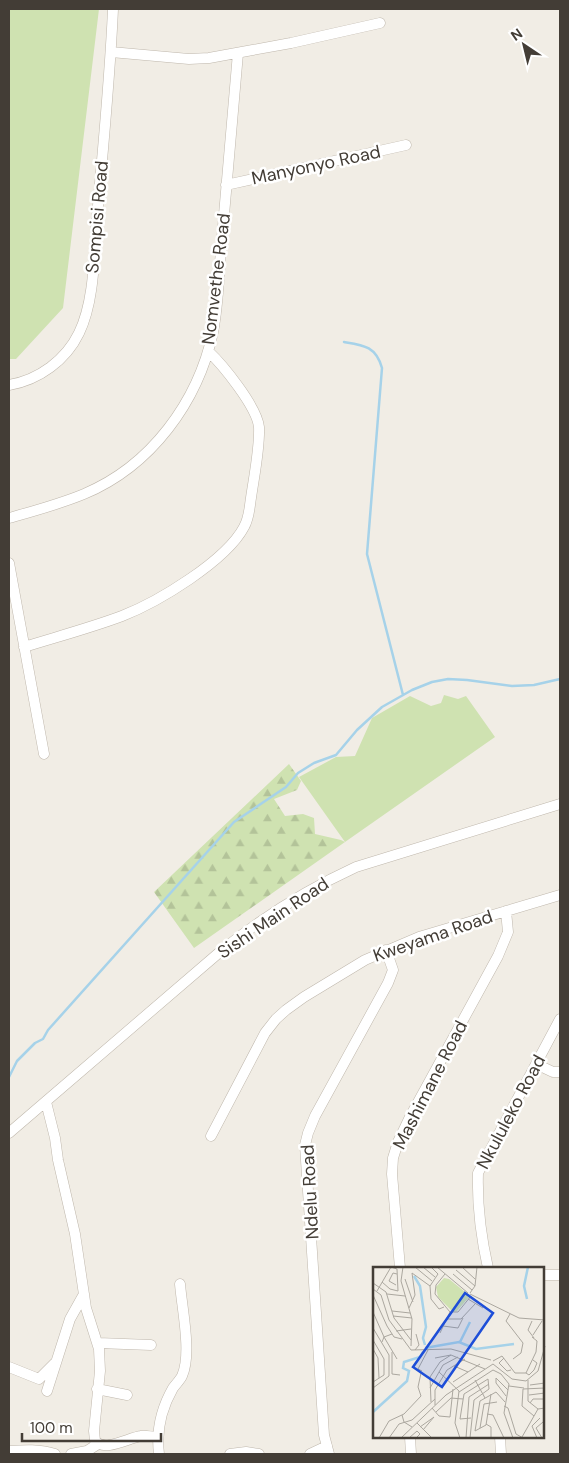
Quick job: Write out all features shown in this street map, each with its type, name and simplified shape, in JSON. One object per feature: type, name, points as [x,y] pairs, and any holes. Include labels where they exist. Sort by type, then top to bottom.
[{"type":"street","name":"Sompisi Road","points":[[9,385],[32,378],[53,366],[68,350],[79,334],[85,318],[92,277],[113,9]]},
{"type":"street","points":[[111,52],[189,59],[209,58],[380,23]]},
{"type":"street","name":"Nomvethe Road","points":[[9,518],[48,507],[86,493],[125,471],[167,432],[179,415],[195,385],[208,351],[213,331],[238,53]]},
{"type":"street","name":"Manyonyo Road","points":[[226,185],[406,145]]},
{"type":"street","points":[[24,647],[122,616],[150,603],[190,578],[223,553],[244,528],[250,505],[259,427],[247,400],[220,363],[208,351]]},
{"type":"street","points":[[9,563],[44,754]]},
{"type":"street","name":"Sishi Main Road","points":[[9,1133],[236,939],[335,877],[382,858],[560,804]]},
{"type":"street","name":"Kweyama Road","points":[[212,1136],[265,1033],[276,1019],[304,996],[386,950],[560,895]]},
{"type":"street","name":"Mashimane Road","points":[[400,1267],[392,1174],[393,1158],[398,1142],[498,956],[508,932],[506,911]]},
{"type":"street","name":"Ndelu Road","points":[[328,1450],[324,1435],[305,1144],[316,1116],[388,983],[392,970],[386,950]]},
{"type":"street","name":"Nkululeko Road","points":[[488,1267],[481,1240],[478,1173],[560,1019]]},
{"type":"street","points":[[536,1064],[553,1072],[560,1072]]},
{"type":"street","points":[[46,1102],[75,1234],[84,1294],[91,1324],[98,1343],[100,1370],[94,1438],[101,1448]]},
{"type":"street","points":[[544,1275],[560,1275]]},
{"type":"street","points":[[159,1454],[157,1438],[162,1410],[182,1376],[187,1355],[180,1284]]},
{"type":"street","points":[[47,1391],[70,1319],[84,1294]]},
{"type":"street","points":[[98,1343],[151,1345]]},
{"type":"street","points":[[9,1367],[38,1379],[56,1362]]},
{"type":"street","points":[[97,1389],[127,1395]]},
{"type":"street","points":[[71,1454],[101,1448],[128,1438],[144,1435],[157,1438]]},
{"type":"street","points":[[410,1438],[411,1454]]},
{"type":"street","points":[[500,1438],[501,1454]]},
{"type":"street","points":[[9,1451],[34,1450],[55,1454]]},
{"type":"street","points":[[310,1454],[328,1450]]},
{"type":"street","points":[[230,1454],[246,1452],[259,1454]]},
{"type":"green space","points":[[9,9],[99,9],[63,308],[16,359],[9,359]]},
{"type":"green space","points":[[444,695],[458,699],[466,696],[495,737],[345,842],[299,777],[336,757],[355,756],[372,718],[410,696],[431,706],[441,703]]},
{"type":"green space","points":[[289,764],[301,781],[297,790],[274,799],[285,816],[303,814],[314,818],[315,834],[345,842],[194,948],[154,892]]},
{"type":"waterway","points":[[344,342],[368,348],[376,355],[382,368],[367,554],[403,695]]},
{"type":"waterway","points":[[9,1077],[17,1061],[35,1043],[43,1039],[48,1030],[234,822],[286,787],[298,773],[314,763],[336,755],[357,730],[382,707],[412,690],[432,682],[448,679],[512,686],[534,685],[560,679]]}]
